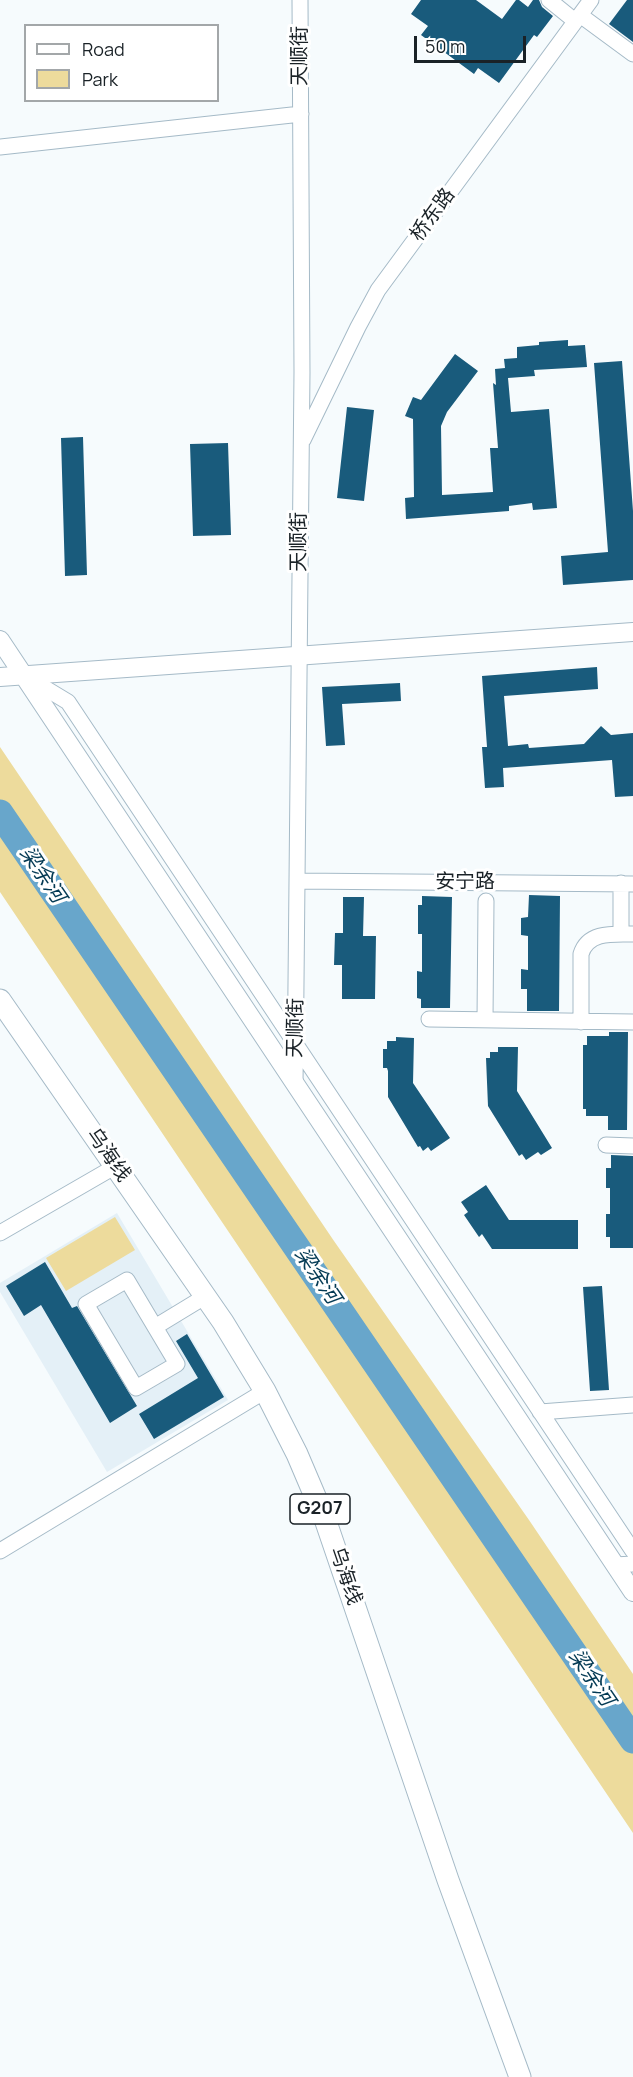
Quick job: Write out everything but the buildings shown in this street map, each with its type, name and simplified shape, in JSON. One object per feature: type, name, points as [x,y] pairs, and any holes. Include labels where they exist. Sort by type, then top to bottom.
[{"type":"highway","name":"乌海线","points":[[0,1000],[206,1296],[265,1391],[297,1454],[326,1522],[448,1880],[520,2077]]},
{"type":"main road","points":[[298,649],[633,619]]},
{"type":"main road","points":[[0,677],[13,668],[298,649],[633,632]]},
{"type":"main road","points":[[0,640],[13,668],[618,1560],[633,1592]]},
{"type":"street","name":"天顺街","points":[[295,1084],[302,372],[300,0]]},
{"type":"street","points":[[549,0],[633,54]]},
{"type":"street","name":"桥东路","points":[[300,446],[378,290],[591,0]]},
{"type":"street","points":[[0,147],[301,114]]},
{"type":"street","points":[[13,668],[68,702],[632,1549],[618,1560]]},
{"type":"street","name":"安宁路","points":[[297,881],[627,883]]},
{"type":"street","points":[[581,1022],[583,949],[592,938],[602,935],[627,934],[627,883]]},
{"type":"street","points":[[484,1020],[486,901]]},
{"type":"street","points":[[429,1019],[633,1022]]},
{"type":"street","points":[[606,1145],[633,1146]]},
{"type":"street","points":[[0,1233],[116,1166]]},
{"type":"street","points":[[127,1280],[155,1327],[177,1364],[136,1388],[86,1304],[127,1280]]},
{"type":"street","points":[[155,1327],[206,1296]]},
{"type":"street","points":[[0,1551],[265,1391]]},
{"type":"street","points":[[540,1412],[633,1405]]},
{"type":"shaded area","points":[[117,1213],[228,1400],[107,1472],[0,1292],[0,1283]]},
{"type":"green space","points":[[0,747],[334,1241],[529,1520],[633,1674],[633,1833],[0,892]]},
{"type":"green space","points":[[115,1217],[135,1250],[66,1291],[46,1258]]},
{"type":"waterway","name":"梁余河","points":[[0,813],[633,1740]]}]
